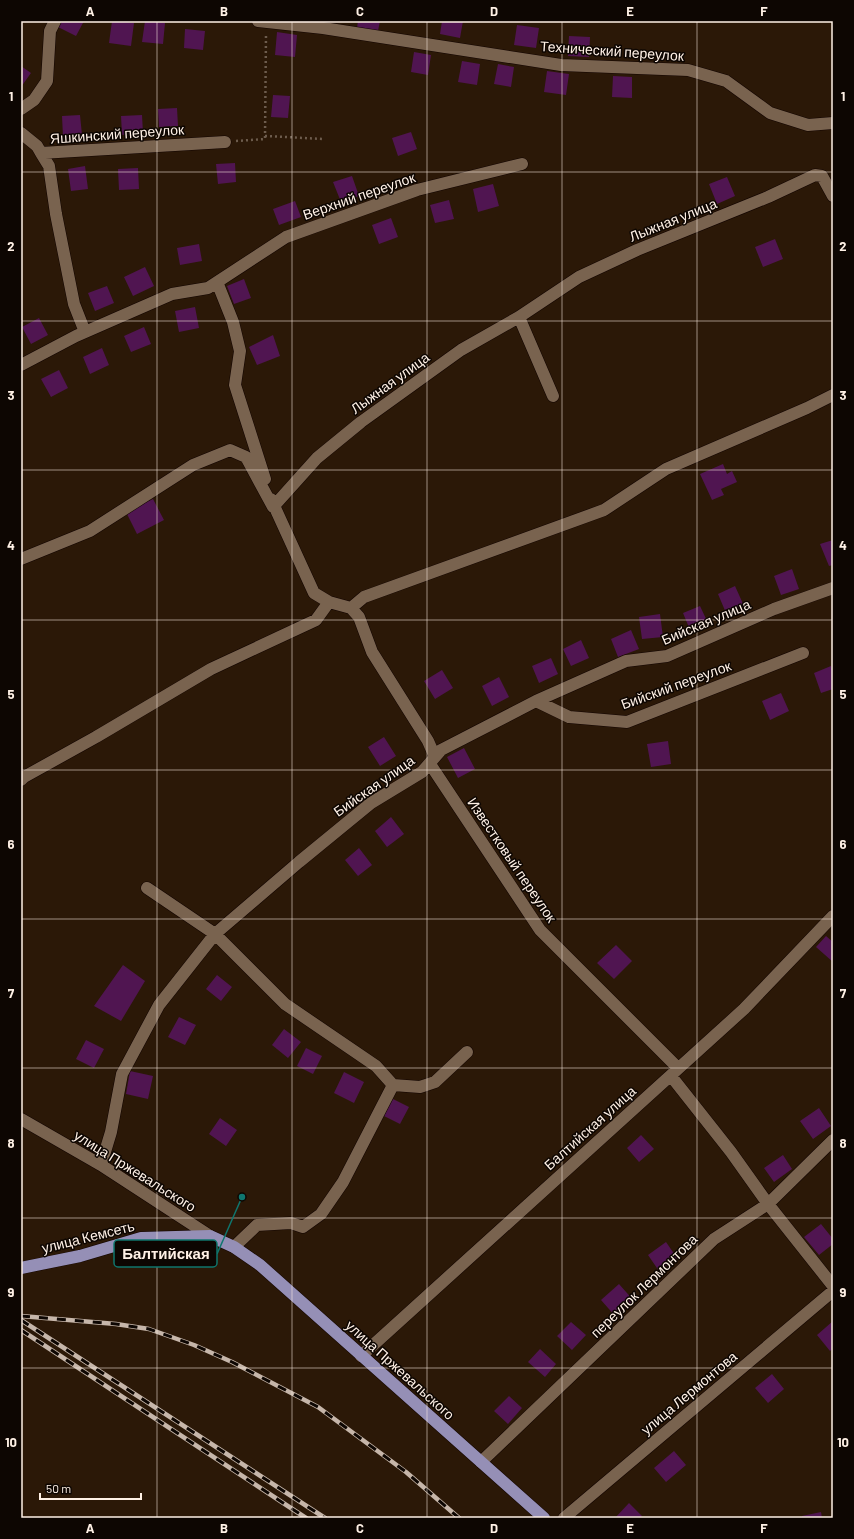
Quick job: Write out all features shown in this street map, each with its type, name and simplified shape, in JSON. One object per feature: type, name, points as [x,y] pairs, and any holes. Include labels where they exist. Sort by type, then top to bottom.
[{"type":"main road","name":"улица Пржевальского","points":[[210,1236],[234,1247],[260,1265],[544,1518]]},
{"type":"main road","name":"улица Кемсеть","points":[[21,1268],[80,1256],[141,1238],[210,1236]]},
{"type":"street","points":[[21,109],[34,100],[47,81],[50,32],[55,21]]},
{"type":"street","name":"Технический переулок","points":[[262,21],[331,29],[561,65],[688,70],[726,81],[770,113],[808,125],[833,123]]},
{"type":"street","name":"Яшкинский переулок","points":[[21,133],[37,146],[41,154],[224,142]]},
{"type":"street","points":[[41,154],[49,166],[56,214],[74,304],[85,332]]},
{"type":"street","name":"Верхний переулок","points":[[21,365],[85,332],[172,294],[208,288],[286,237],[417,190],[522,164]]},
{"type":"street","name":"Лыжная улица","points":[[273,507],[317,458],[361,422],[462,350],[519,317],[579,277],[637,250],[768,197],[815,175],[822,176],[833,196]]},
{"type":"street","points":[[217,282],[233,322],[240,351],[235,385],[273,507]]},
{"type":"street","points":[[519,317],[553,396]]},
{"type":"street","points":[[21,559],[90,531],[193,464],[230,450],[246,457],[273,507],[314,592],[329,602],[351,608],[364,596],[604,510],[666,470],[807,408],[833,395]]},
{"type":"street","name":"Бийская улица","points":[[101,1165],[111,1132],[122,1074],[159,1005],[215,934],[371,803],[422,772],[441,750],[536,701],[626,661],[666,656],[774,609],[833,588]]},
{"type":"street","points":[[22,776],[96,737],[211,669],[316,620],[329,602]]},
{"type":"street","name":"Известковый переулок","points":[[351,608],[359,617],[372,652],[428,741],[432,760],[540,930],[675,1072],[768,1204],[833,1286]]},
{"type":"street","name":"Бийский переулок","points":[[536,701],[569,717],[627,722],[803,653]]},
{"type":"street","points":[[147,888],[215,934],[285,1004],[376,1066],[393,1085],[420,1087],[435,1082],[467,1052]]},
{"type":"street","name":"Балтийская улица","points":[[361,1356],[744,1009],[833,916]]},
{"type":"street","points":[[234,1247],[257,1225],[291,1223],[303,1227],[321,1214],[346,1176],[393,1085]]},
{"type":"street","name":"улица Пржевальского","points":[[21,1119],[101,1165],[210,1236]]},
{"type":"street","name":"переулок Лермонтова","points":[[481,1462],[714,1239],[768,1204],[833,1140]]},
{"type":"street","name":"улица Лермонтова","points":[[564,1518],[833,1291]]},
{"type":"path","points":[[224,142],[265,139],[262,21]]},
{"type":"path","points":[[265,136],[324,140]]},
{"type":"building","points":[[61,21],[84,21],[76,36],[58,27]]},
{"type":"building","points":[[112,21],[134,23],[131,46],[109,43]]},
{"type":"building","points":[[145,21],[165,23],[163,44],[142,42]]},
{"type":"building","points":[[358,21],[380,21],[378,31],[357,28]]},
{"type":"building","points":[[442,21],[463,21],[460,38],[440,34]]},
{"type":"building","points":[[517,25],[539,28],[536,48],[514,45]]},
{"type":"building","points":[[185,29],[205,31],[203,50],[184,48]]},
{"type":"building","points":[[277,32],[297,35],[295,57],[275,55]]},
{"type":"building","points":[[569,36],[590,37],[589,57],[568,56]]},
{"type":"building","points":[[414,52],[431,55],[428,75],[411,72]]},
{"type":"building","points":[[462,61],[480,64],[477,85],[458,82]]},
{"type":"building","points":[[498,64],[514,67],[511,87],[494,84]]},
{"type":"building","points":[[21,66],[31,73],[21,87]]},
{"type":"building","points":[[547,71],[569,74],[566,95],[544,92]]},
{"type":"building","points":[[613,76],[632,77],[632,98],[612,97]]},
{"type":"building","points":[[273,95],[290,96],[288,118],[271,117]]},
{"type":"building","points":[[177,108],[178,126],[159,127],[158,109]]},
{"type":"building","points":[[80,115],[82,135],[63,137],[62,116]]},
{"type":"building","points":[[142,115],[143,133],[122,135],[121,116]]},
{"type":"building","points":[[411,132],[417,149],[398,156],[392,138]]},
{"type":"building","points":[[235,163],[236,182],[218,184],[216,164]]},
{"type":"building","points":[[85,166],[88,189],[71,191],[68,169]]},
{"type":"building","points":[[138,168],[139,189],[119,190],[118,169]]},
{"type":"building","points":[[352,176],[359,196],[341,202],[333,182]]},
{"type":"building","points":[[727,177],[735,196],[717,204],[709,184]]},
{"type":"building","points":[[493,184],[499,206],[478,212],[473,189]]},
{"type":"building","points":[[449,200],[454,219],[435,223],[430,205]]},
{"type":"building","points":[[295,201],[301,217],[279,225],[273,209]]},
{"type":"building","points":[[391,218],[398,237],[379,244],[372,225]]},
{"type":"building","points":[[775,239],[783,259],[763,267],[755,247]]},
{"type":"building","points":[[199,244],[202,261],[180,265],[177,248]]},
{"type":"building","points":[[145,267],[154,286],[133,296],[124,277]]},
{"type":"building","points":[[244,279],[251,298],[234,304],[227,286]]},
{"type":"building","points":[[107,286],[114,303],[95,311],[88,293]]},
{"type":"building","points":[[195,307],[199,328],[179,332],[175,311]]},
{"type":"building","points":[[39,318],[48,335],[31,344],[22,327]]},
{"type":"building","points":[[144,327],[151,344],[131,352],[124,336]]},
{"type":"building","points":[[273,335],[280,356],[257,365],[249,347]]},
{"type":"building","points":[[102,348],[109,365],[90,374],[83,357]]},
{"type":"building","points":[[59,370],[68,388],[51,397],[41,379]]},
{"type":"building","points":[[723,464],[727,474],[732,471],[737,482],[721,489],[724,495],[712,500],[700,474]]},
{"type":"building","points":[[153,499],[164,520],[137,534],[126,512]]},
{"type":"building","points":[[833,540],[833,565],[829,566],[820,544]]},
{"type":"building","points":[[792,569],[799,589],[781,595],[774,576]]},
{"type":"building","points":[[735,586],[744,606],[726,613],[718,594]]},
{"type":"building","points":[[700,606],[708,623],[690,630],[683,613]]},
{"type":"building","points":[[660,614],[663,637],[642,639],[639,617]]},
{"type":"building","points":[[631,630],[639,649],[618,657],[611,639]]},
{"type":"building","points":[[581,640],[589,658],[571,666],[563,649]]},
{"type":"building","points":[[551,658],[558,674],[539,683],[532,666]]},
{"type":"building","points":[[831,666],[833,672],[833,689],[821,693],[814,673]]},
{"type":"building","points":[[442,670],[453,688],[435,699],[424,681]]},
{"type":"building","points":[[499,677],[509,697],[492,706],[482,686]]},
{"type":"building","points":[[781,693],[789,711],[770,720],[762,701]]},
{"type":"building","points":[[384,737],[396,756],[380,766],[368,747]]},
{"type":"building","points":[[668,741],[671,764],[651,767],[647,744]]},
{"type":"building","points":[[464,748],[475,769],[458,778],[447,757]]},
{"type":"building","points":[[391,817],[404,834],[387,847],[375,831]]},
{"type":"building","points":[[359,848],[372,865],[358,876],[345,860]]},
{"type":"building","points":[[826,936],[833,942],[833,962],[816,947]]},
{"type":"building","points":[[616,945],[632,961],[614,979],[597,963]]},
{"type":"building","points":[[123,965],[145,981],[121,1021],[94,1006]]},
{"type":"building","points":[[217,975],[232,987],[221,1001],[206,989]]},
{"type":"building","points":[[179,1017],[196,1025],[185,1045],[168,1037]]},
{"type":"building","points":[[284,1029],[301,1042],[288,1058],[272,1045]]},
{"type":"building","points":[[86,1040],[104,1049],[94,1068],[76,1059]]},
{"type":"building","points":[[306,1048],[322,1056],[313,1074],[297,1066]]},
{"type":"building","points":[[130,1071],[153,1076],[148,1099],[126,1094]]},
{"type":"building","points":[[344,1072],[364,1082],[354,1103],[334,1093]]},
{"type":"building","points":[[393,1099],[409,1107],[400,1124],[384,1116]]},
{"type":"building","points":[[819,1108],[831,1126],[813,1139],[800,1121]]},
{"type":"building","points":[[220,1118],[237,1130],[226,1146],[209,1134]]},
{"type":"building","points":[[641,1135],[654,1149],[639,1162],[627,1148]]},
{"type":"building","points":[[783,1155],[792,1169],[774,1182],[764,1168]]},
{"type":"building","points":[[821,1224],[833,1239],[833,1244],[819,1255],[804,1237]]},
{"type":"building","points":[[666,1242],[677,1258],[659,1271],[648,1255]]},
{"type":"building","points":[[619,1284],[634,1301],[616,1317],[601,1300]]},
{"type":"building","points":[[833,1321],[833,1348],[830,1351],[817,1335]]},
{"type":"building","points":[[571,1322],[586,1335],[572,1350],[557,1336]]},
{"type":"building","points":[[540,1349],[556,1364],[545,1377],[528,1362]]},
{"type":"building","points":[[772,1374],[784,1389],[768,1403],[755,1388]]},
{"type":"building","points":[[509,1396],[522,1408],[508,1424],[494,1411]]},
{"type":"building","points":[[674,1451],[686,1465],[666,1482],[654,1468]]},
{"type":"building","points":[[629,1503],[642,1516],[640,1518],[615,1518]]},
{"type":"building","points":[[821,1512],[822,1518],[802,1518],[802,1516]]},
{"type":"railway","points":[[21,1316],[116,1324],[149,1329],[194,1345],[232,1362],[318,1407],[406,1472],[459,1518]]},
{"type":"railway","points":[[21,1320],[325,1518]]},
{"type":"railway","points":[[21,1330],[306,1518]]},
{"type":"place","name":"Балтийская","points":[[242,1197]]}]
